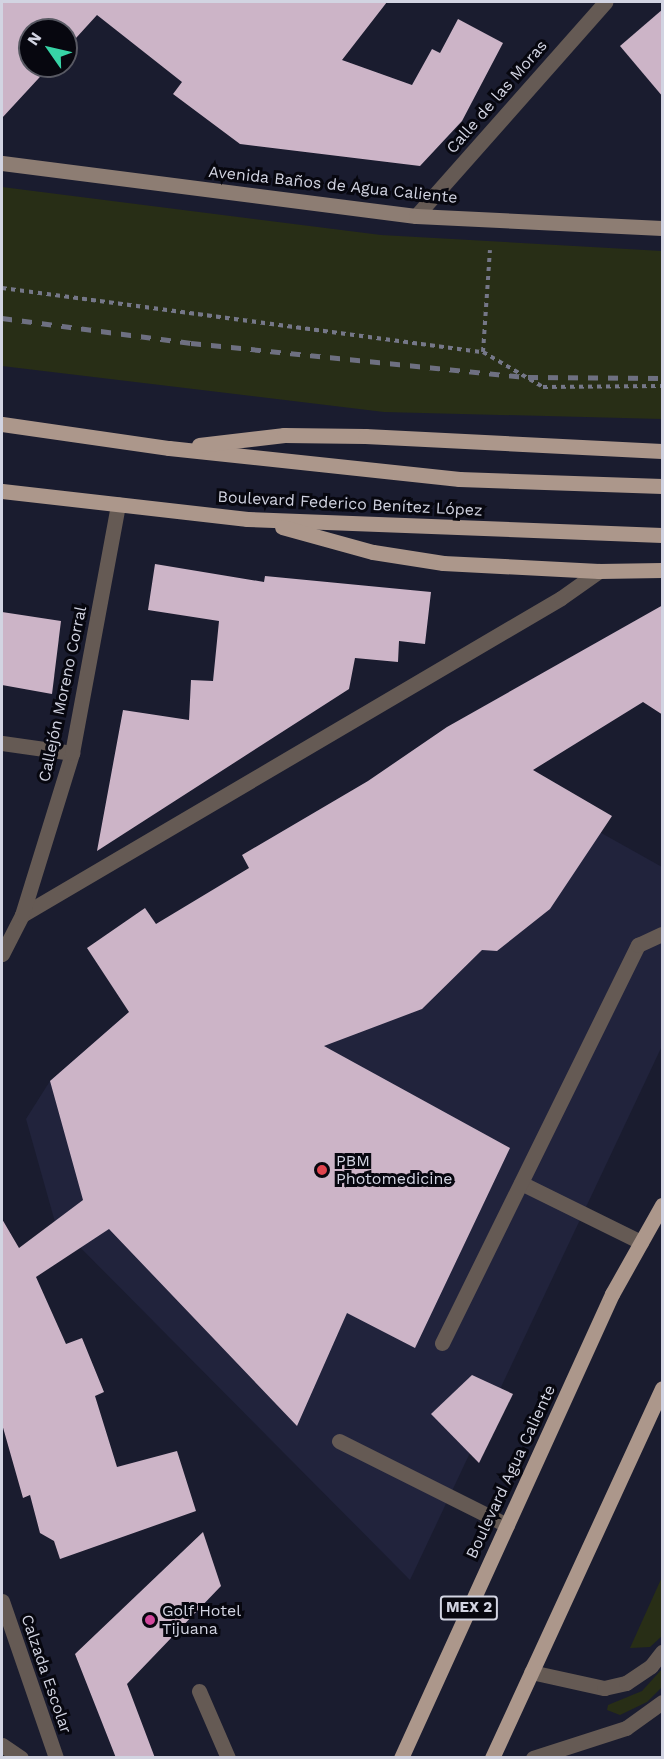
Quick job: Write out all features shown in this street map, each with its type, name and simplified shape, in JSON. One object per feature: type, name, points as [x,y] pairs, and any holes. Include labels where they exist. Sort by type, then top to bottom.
[{"type":"main road","points":[[2,424],[169,448],[284,435],[354,435],[663,451]]},
{"type":"main road","name":"Boulevard Federico Benítez López","points":[[169,448],[459,479],[663,486]]},
{"type":"main road","name":"Boulevard Federico Benítez López","points":[[2,490],[247,519],[663,535]]},
{"type":"main road","points":[[247,519],[373,552],[443,563],[599,571],[663,570]]},
{"type":"main road","name":"Boulevard Agua Caliente","points":[[400,1758],[612,1294],[663,1204]]},
{"type":"main road","points":[[492,1758],[663,1388]]},
{"type":"street","name":"Calle de las Moras","points":[[416,216],[605,2]]},
{"type":"street","name":"Avenida Baños de Agua Caliente","points":[[2,163],[416,216],[663,228]]},
{"type":"street","name":"Callejón Moreno Corral","points":[[2,954],[22,915],[72,753],[118,504]]},
{"type":"street","points":[[22,915],[561,598],[599,571]]},
{"type":"street","points":[[2,743],[72,753]]},
{"type":"street","points":[[442,1343],[638,945],[663,934]]},
{"type":"street","points":[[521,1183],[641,1242]]},
{"type":"street","points":[[339,1441],[507,1525]]},
{"type":"street","name":"Calzada Escolar","points":[[2,1601],[56,1758]]},
{"type":"street","points":[[531,1672],[604,1688],[626,1683],[651,1666],[663,1652]]},
{"type":"street","points":[[199,1691],[228,1758]]},
{"type":"street","points":[[533,1758],[626,1728],[663,1702]]},
{"type":"street","points":[[2,1745],[21,1758]]},
{"type":"path","points":[[483,352],[492,219]]},
{"type":"path","points":[[2,288],[483,352],[543,387],[663,386]]},
{"type":"shaded area","name":"PBM Photomedicine","points":[[587,825],[662,867],[662,1046],[410,1580],[55,1222],[26,1119],[50,1081],[153,991]]},
{"type":"green space","points":[[2,187],[381,235],[662,251],[662,419],[384,412],[2,366]]},
{"type":"green space","points":[[662,1577],[662,1636],[650,1647],[630,1648]]},
{"type":"green space","points":[[662,1669],[662,1687],[647,1702],[620,1715],[607,1710],[608,1705],[642,1691]]},
{"type":"building","points":[[2,2],[387,2],[342,60],[412,85],[432,49],[440,53],[458,19],[503,43],[462,121],[420,166],[240,144],[173,94],[182,82],[97,15],[78,36],[78,18],[18,18],[18,78],[39,78],[2,118]]},
{"type":"building","points":[[663,9],[663,97],[620,46]]},
{"type":"building","points":[[155,564],[264,582],[265,576],[431,592],[425,644],[399,641],[398,662],[355,658],[349,689],[97,851],[123,710],[189,720],[191,680],[213,681],[219,621],[148,610]]},
{"type":"building","points":[[663,605],[663,715],[643,702],[533,770],[612,816],[550,909],[497,951],[482,950],[422,1009],[324,1046],[510,1148],[415,1348],[347,1313],[297,1426],[109,1229],[36,1277],[66,1344],[82,1338],[104,1392],[95,1396],[117,1467],[177,1451],[196,1511],[60,1559],[54,1541],[40,1533],[30,1495],[23,1498],[2,1424],[2,1219],[19,1248],[83,1200],[50,1081],[129,1012],[87,948],[145,908],[156,924],[249,868],[242,855],[368,781],[447,727]]},
{"type":"building","points":[[2,612],[61,621],[52,694],[2,685]]},
{"type":"building","points":[[472,1375],[513,1394],[479,1463],[431,1414]]},
{"type":"building","name":"Golf Hotel Tijuana","points":[[203,1532],[221,1586],[127,1684],[155,1758],[116,1758],[75,1654]]},
{"type":"railway","points":[[2,318],[191,343],[528,377],[662,378]]},
{"type":"place","name":"PBM Photomedicine","points":[[322,1170]]},
{"type":"place","name":"Golf Hotel Tijuana","points":[[150,1620]]}]
